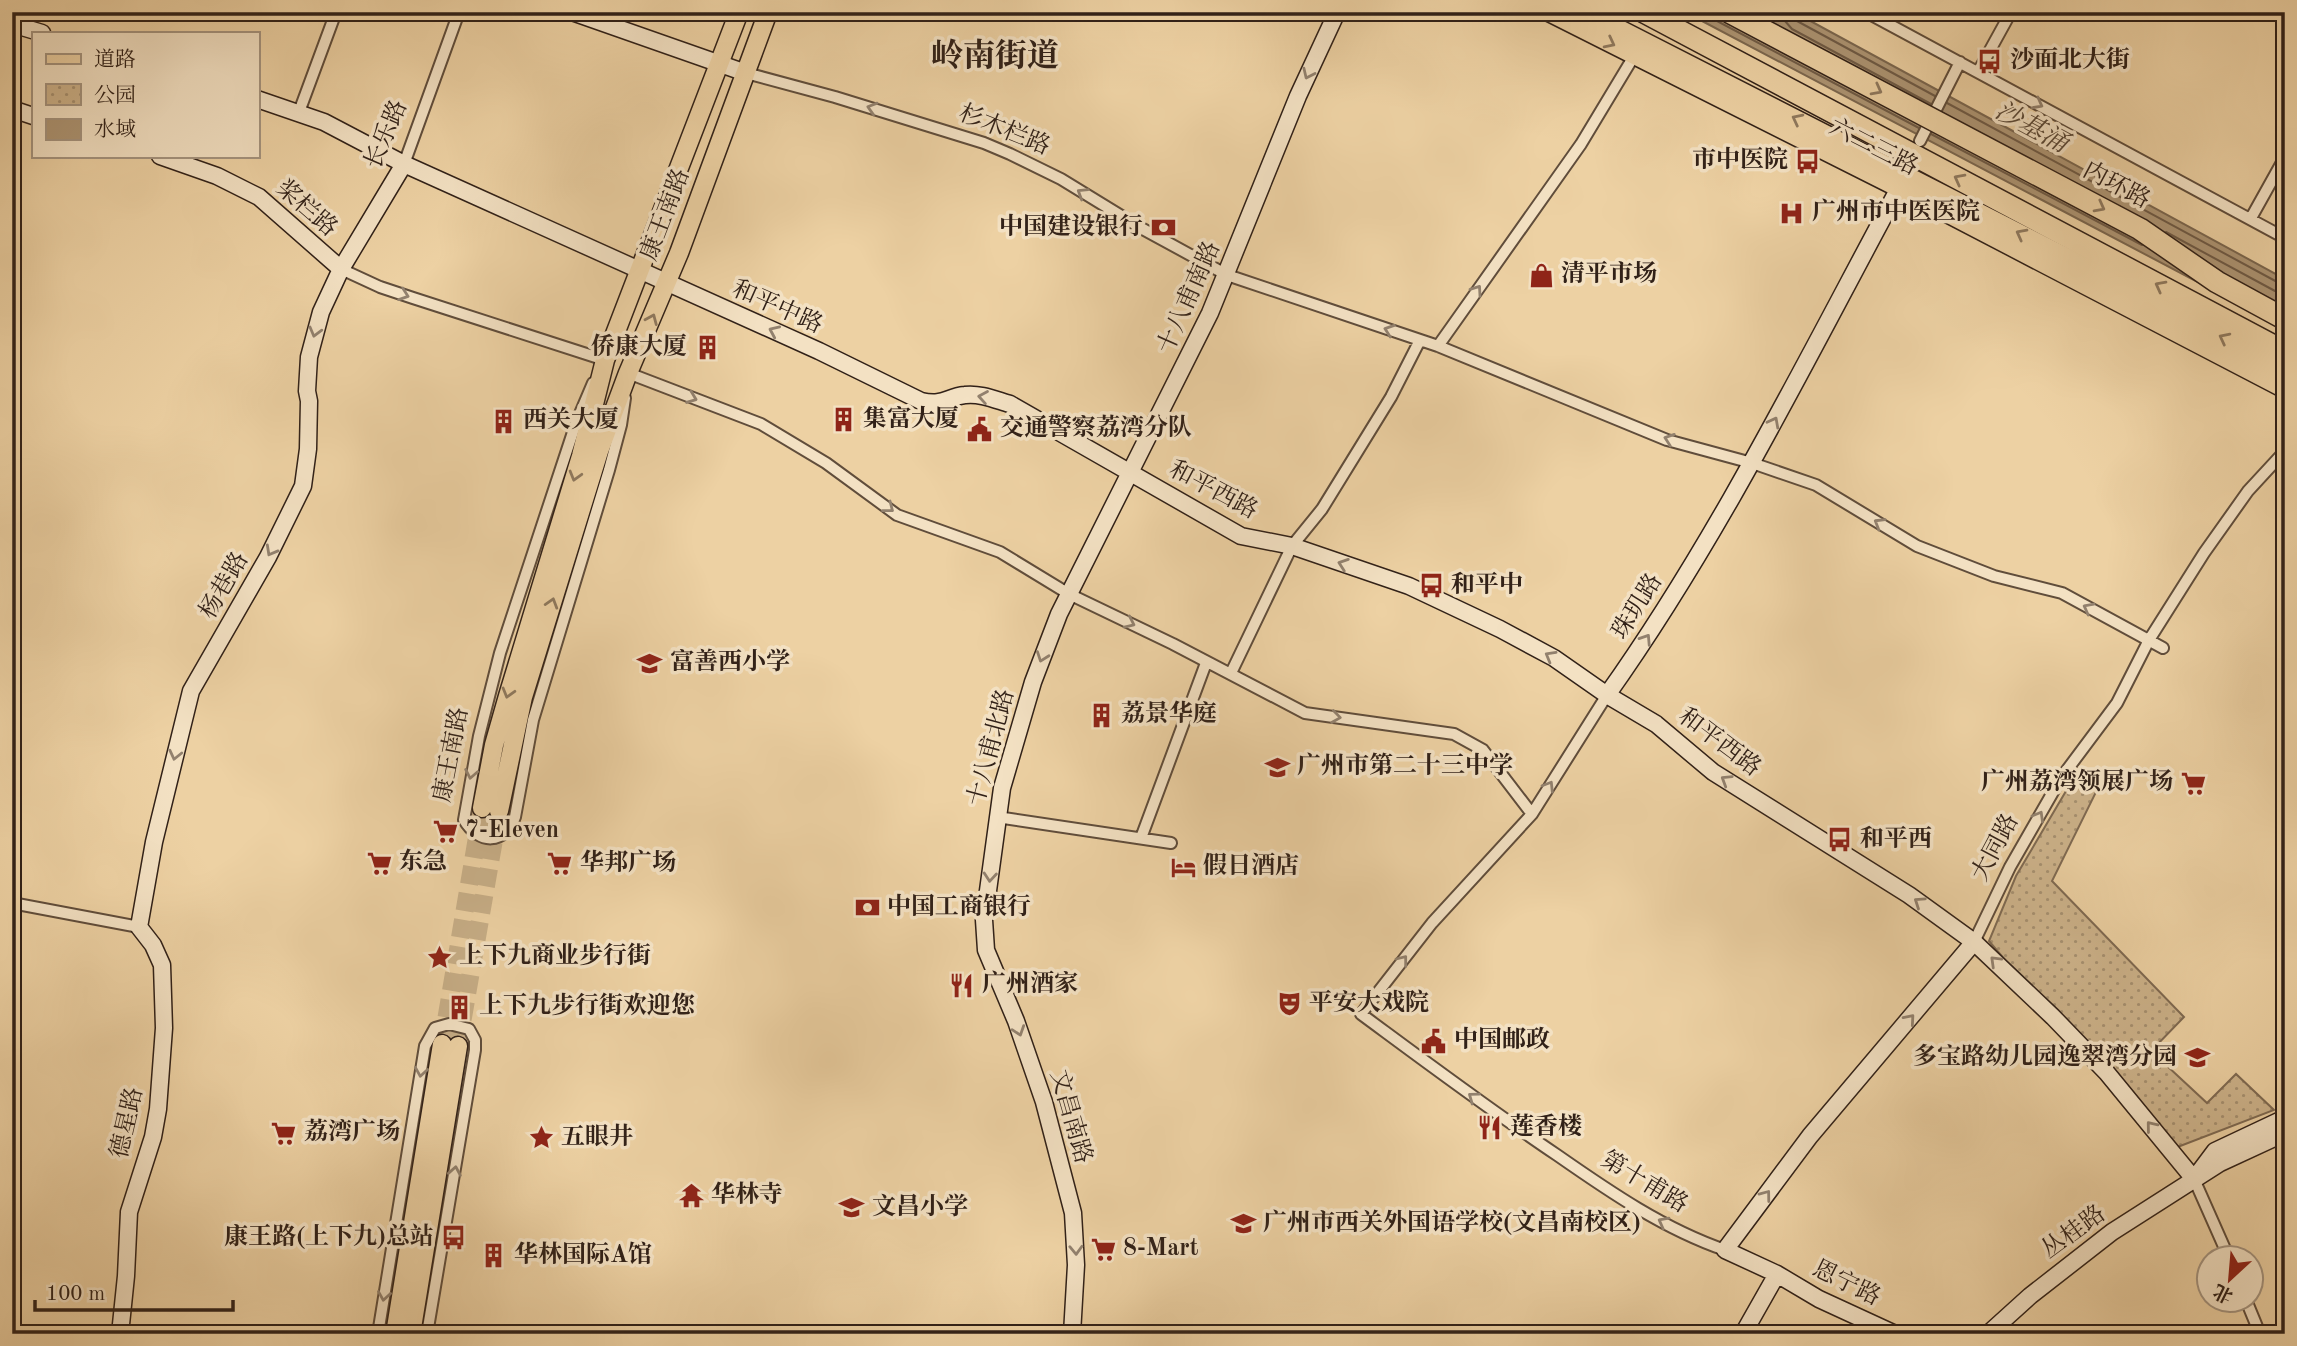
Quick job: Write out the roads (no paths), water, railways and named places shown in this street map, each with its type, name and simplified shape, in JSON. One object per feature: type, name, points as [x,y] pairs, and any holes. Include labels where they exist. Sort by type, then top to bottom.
[{"type":"highway","points":[[1644,12],[2285,352]]},
{"type":"highway","name":"内环路","points":[[1730,12],[2140,229],[2217,282],[2285,319]]},
{"type":"main road","name":"康王南路","points":[[739,12],[605,360],[581,456],[508,696],[491,810],[509,754],[526,685],[599,451],[628,373],[667,284],[768,12]]},
{"type":"main road","name":"六二三路","points":[[1549,12],[1899,188],[2285,389]]},
{"type":"main road","name":"六二三路","points":[[1586,12],[2285,369]]},
{"type":"main road","points":[[395,1334],[450,1045],[411,1334]]},
{"type":"street","points":[[299,112],[336,12]]},
{"type":"street","name":"长乐路","points":[[341,269],[404,164],[459,12]]},
{"type":"street","points":[[572,12],[746,73]]},
{"type":"street","name":"十八甫南路","points":[[1069,594],[1189,359],[1227,275],[1298,96],[1337,12]]},
{"type":"street","points":[[1866,12],[2285,238]]},
{"type":"street","points":[[1978,72],[2011,12]]},
{"type":"street","points":[[12,24],[39,32]]},
{"type":"street","points":[[1438,346],[1581,144],[1634,56]]},
{"type":"street","points":[[1921,139],[1960,62]]},
{"type":"street","name":"杉木栏路","points":[[746,73],[984,143],[1061,179],[1141,228],[1227,275],[1438,346],[1667,440],[1752,463],[1816,485],[1917,547],[1994,576],[2062,593],[2163,648]]},
{"type":"street","name":"和平中路","points":[[259,100],[324,122],[404,164],[819,351],[921,401],[936,404],[965,395],[986,397],[1010,404],[1131,472]]},
{"type":"street","points":[[12,109],[32,116]]},
{"type":"street","points":[[2251,218],[2285,157]]},
{"type":"street","name":"桨栏路","points":[[166,158],[217,176],[259,197],[341,269]]},
{"type":"street","name":"珠玑路","points":[[1361,1014],[1432,923],[1532,814],[1606,695],[1662,612],[1752,463],[1899,188]]},
{"type":"street","points":[[341,269],[380,287],[605,360]]},
{"type":"street","name":"杨巷路","points":[[139,927],[154,842],[191,691],[268,557],[303,486],[308,449],[309,357],[321,312],[341,269]]},
{"type":"street","points":[[1231,673],[1292,547],[1322,509],[1391,397],[1420,341]]},
{"type":"street","name":"康王南路","points":[[605,360],[580,413],[514,609],[488,696],[464,813],[468,827],[484,838],[502,836],[515,817],[540,695],[617,444],[628,373]]},
{"type":"street","points":[[628,373],[761,424],[825,463],[897,515],[985,545],[1069,594],[1174,643],[1206,663],[1231,673],[1305,713],[1454,734],[1483,750],[1532,814]]},
{"type":"street","name":"大同路","points":[[1725,1250],[1810,1136],[1974,942],[2025,841],[2061,778],[2117,704],[2148,640],[2240,501],[2285,451]]},
{"type":"street","name":"和平西路","points":[[1131,472],[1241,536],[1292,547],[1409,586],[1500,629],[1554,658],[1606,695],[1656,724],[1713,772],[1869,869],[1974,942],[2107,1073],[2194,1179]]},
{"type":"street","name":"十八甫北路","points":[[985,920],[997,817],[1010,757],[1033,682],[1069,594]]},
{"type":"street","points":[[1141,838],[1206,663]]},
{"type":"street","points":[[997,817],[1171,843]]},
{"type":"street","points":[[12,903],[139,927]]},
{"type":"street","name":"文昌南路","points":[[985,920],[986,950],[1016,1021],[1044,1102],[1073,1213],[1076,1265],[1072,1334]]},
{"type":"street","name":"德星路","points":[[120,1334],[127,1276],[128,1212],[153,1137],[158,1109],[164,1028],[162,965],[153,945],[139,927]]},
{"type":"street","name":"第十甫路","points":[[1361,1014],[1477,1100],[1628,1202],[1696,1240],[1777,1274]]},
{"type":"street","points":[[378,1334],[425,1046],[435,1028],[449,1024],[468,1029],[475,1040],[475,1050],[427,1334]]},
{"type":"street","name":"丛桂路","points":[[2194,1179],[2215,1151],[2285,1118]]},
{"type":"street","name":"丛桂路","points":[[1988,1334],[2066,1266],[2112,1233],[2220,1163],[2285,1133]]},
{"type":"street","points":[[2194,1179],[2223,1244]]},
{"type":"street","points":[[1743,1334],[1777,1274]]},
{"type":"street","name":"恩宁路","points":[[1777,1274],[1819,1299],[1895,1334]]},
{"type":"street","points":[[2252,1314],[2260,1334]]},
{"type":"water","points":[[1685,12],[1794,12],[2285,279],[2285,328]]},
{"type":"tunnel","points":[[442,1044],[482,808]]},
{"type":"tunnel","points":[[458,1046],[499,811]]},
{"type":"place","name":"沙面北大街","points":[[1990,61]]},
{"type":"place","name":"市中医院","points":[[1808,161]]},
{"type":"place","name":"广州市中医医院","points":[[1792,213]]},
{"type":"place","name":"中国建设银行","points":[[1163,228]]},
{"type":"place","name":"清平市场","points":[[1541,275]]},
{"type":"place","name":"侨康大厦","points":[[707,348]]},
{"type":"place","name":"集富大厦","points":[[843,420]]},
{"type":"place","name":"西关大厦","points":[[503,421]]},
{"type":"place","name":"交通警察荔湾分队","points":[[980,429]]},
{"type":"place","name":"和平中","points":[[1431,586]]},
{"type":"place","name":"富善西小学","points":[[650,663]]},
{"type":"place","name":"荔景华庭","points":[[1101,715]]},
{"type":"place","name":"广州市第二十三中学","points":[[1277,767]]},
{"type":"place","name":"广州荔湾领展广场","points":[[2193,783]]},
{"type":"place","name":"7-Eleven","points":[[445,831]]},
{"type":"place","name":"和平西","points":[[1840,840]]},
{"type":"place","name":"东急","points":[[379,863]]},
{"type":"place","name":"华邦广场","points":[[560,864]]},
{"type":"place","name":"假日酒店","points":[[1183,867]]},
{"type":"place","name":"中国工商银行","points":[[867,908]]},
{"type":"place","name":"上下九商业步行街","points":[[439,957]]},
{"type":"place","name":"广州酒家","points":[[962,985]]},
{"type":"place","name":"平安大戏院","points":[[1289,1004]]},
{"type":"place","name":"上下九步行街欢迎您","points":[[459,1007]]},
{"type":"place","name":"中国邮政","points":[[1434,1041]]},
{"type":"place","name":"多宝路幼儿园逸翠湾分园","points":[[2197,1058]]},
{"type":"place","name":"莲香楼","points":[[1490,1128]]},
{"type":"place","name":"荔湾广场","points":[[284,1133]]},
{"type":"place","name":"五眼井","points":[[541,1138]]},
{"type":"place","name":"华林寺","points":[[691,1196]]},
{"type":"place","name":"文昌小学","points":[[852,1208]]},
{"type":"place","name":"广州市西关外国语学校(文昌南校区)","points":[[1243,1224]]},
{"type":"place","name":"康王路(上下九)总站","points":[[454,1238]]},
{"type":"place","name":"8-Mart","points":[[1103,1249]]},
{"type":"place","name":"华林国际A馆","points":[[494,1256]]},
{"type":"district","name":"岭南街道","points":[[995,58]]},
{"type":"water label","name":"沙基涌","points":[[2031,128]]}]
